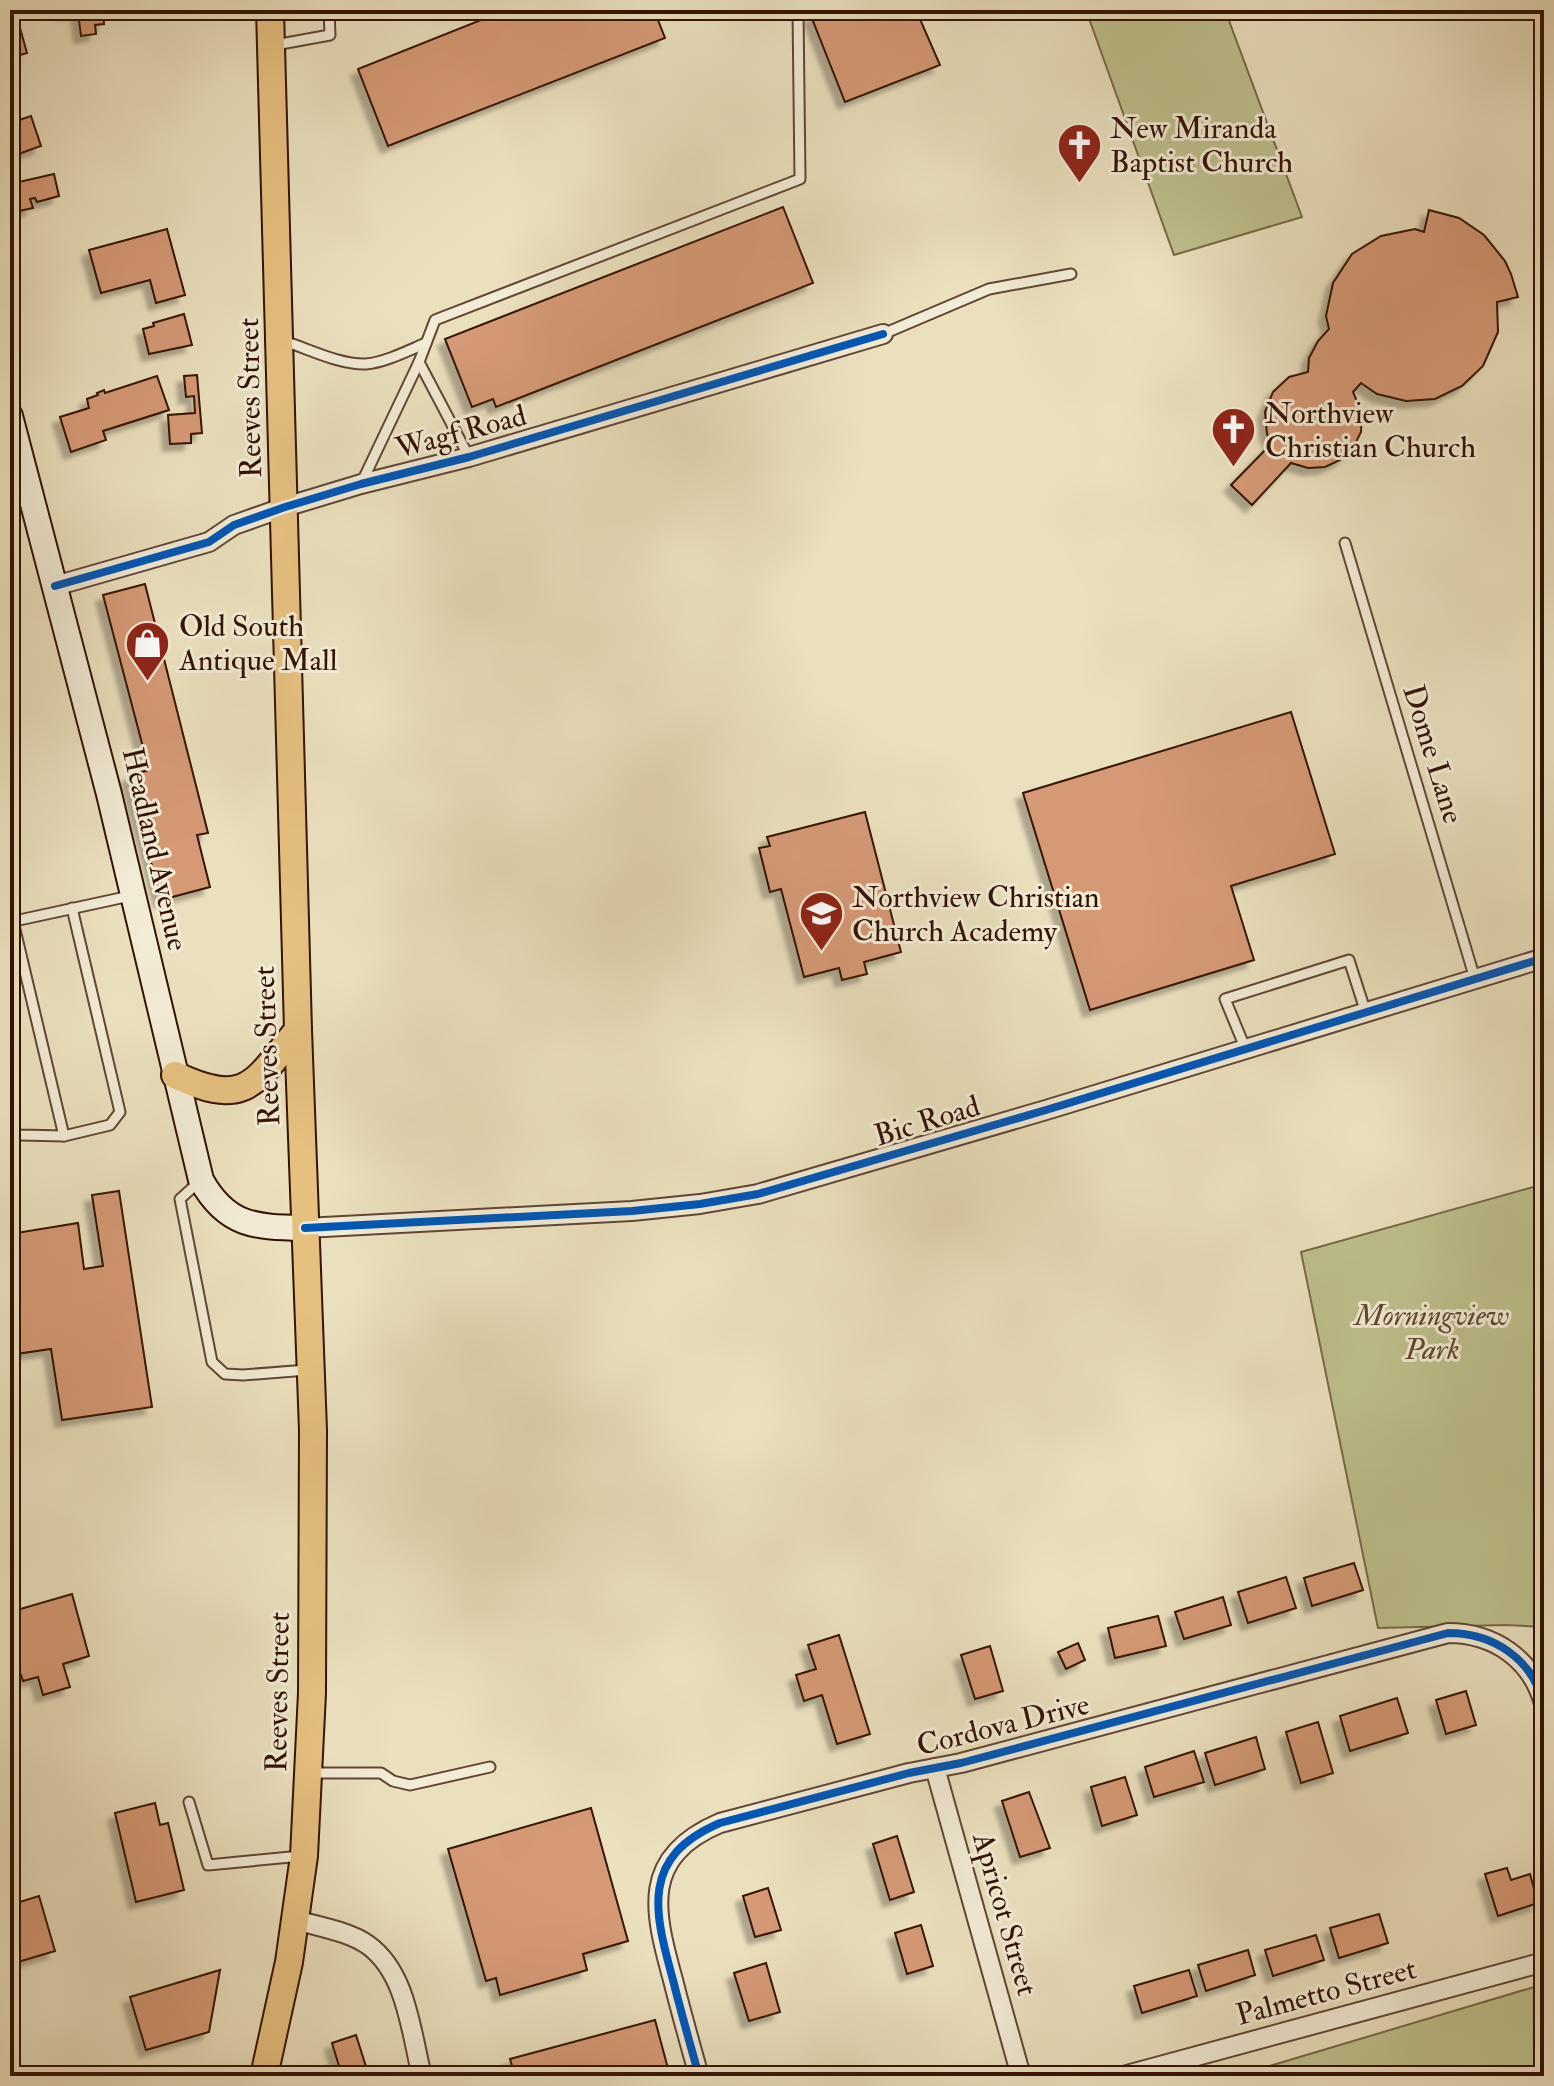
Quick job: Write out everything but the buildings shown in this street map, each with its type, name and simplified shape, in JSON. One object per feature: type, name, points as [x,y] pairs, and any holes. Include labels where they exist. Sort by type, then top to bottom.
[{"type":"main road","name":"Reeves Street","points":[[264,2076],[296,1920],[304,1856],[312,1662],[311,1369],[298,1030],[270,10]]},
{"type":"main road","name":"Headland Avenue","points":[[10,416],[133,895],[201,1180],[218,1204],[242,1221],[261,1227],[305,1228]]},
{"type":"main road","points":[[175,1075],[216,1091],[245,1087],[257,1078],[298,1030]]},
{"type":"street","name":"Wagf Road","points":[[55,586],[209,542],[234,525],[285,507],[469,457],[883,334]]},
{"type":"street","name":"Bic Road","points":[[305,1228],[632,1211],[758,1194],[1246,1050],[1544,958]]},
{"type":"street","name":"Cordova Drive","points":[[699,2076],[657,1915],[657,1902],[663,1875],[679,1850],[691,1838],[720,1823],[1448,1633],[1476,1635],[1515,1655],[1534,1679],[1544,1704]]},
{"type":"street","name":"Apricot Street","points":[[935,1768],[1021,2076]]},
{"type":"street","points":[[296,1920],[353,1937],[367,1944],[388,1965],[400,1988],[422,2076]]},
{"type":"street","name":"Palmetto Street","points":[[1123,2076],[1544,1962]]},
{"type":"lane","points":[[271,46],[330,35],[329,10]]},
{"type":"lane","points":[[361,484],[419,362],[435,320],[800,179],[798,10]]},
{"type":"lane","points":[[883,334],[989,289],[1071,274]]},
{"type":"lane","points":[[281,340],[342,360],[366,364],[426,343]]},
{"type":"lane","points":[[419,362],[469,457]]},
{"type":"lane","name":"Dome Lane","points":[[1345,543],[1475,979]]},
{"type":"lane","points":[[64,1136],[11,922],[133,895]]},
{"type":"lane","points":[[10,1131],[20,1135],[64,1136],[110,1125],[120,1112],[72,908]]},
{"type":"lane","points":[[1246,1050],[1225,999],[1349,960],[1366,1013]]},
{"type":"lane","points":[[201,1180],[180,1199],[212,1362],[225,1374],[311,1369]]},
{"type":"lane","points":[[308,1773],[381,1773],[393,1781],[410,1785],[490,1767]]},
{"type":"lane","points":[[189,1802],[208,1865],[304,1856]]},
{"type":"green space","points":[[1086,10],[1225,10],[1302,217],[1174,255]]},
{"type":"green space","name":"Morningview Park","points":[[1544,1184],[1544,1627],[1378,1628],[1301,1252]]},
{"type":"green space","points":[[1544,1984],[1544,2076],[1236,2076]]},
{"type":"cycle path","points":[[55,586],[209,542],[234,525],[285,507],[469,457],[883,334]]},
{"type":"cycle path","points":[[305,1228],[632,1211],[758,1194],[1544,958]]},
{"type":"cycle path","points":[[699,2076],[666,1955],[658,1909],[659,1888],[665,1869],[676,1852],[694,1837],[720,1823],[909,1773],[961,1763],[1448,1633],[1481,1638],[1509,1652],[1530,1674],[1544,1704]]},
{"type":"place","name":"New Miranda Baptist Church","points":[[1079,184]]},
{"type":"place","name":"Northview Christian Church","points":[[1234,469]]},
{"type":"place","name":"Old South Antique Mall","points":[[148,682]]},
{"type":"place","name":"Northview Christian Church Academy","points":[[821,953]]}]
